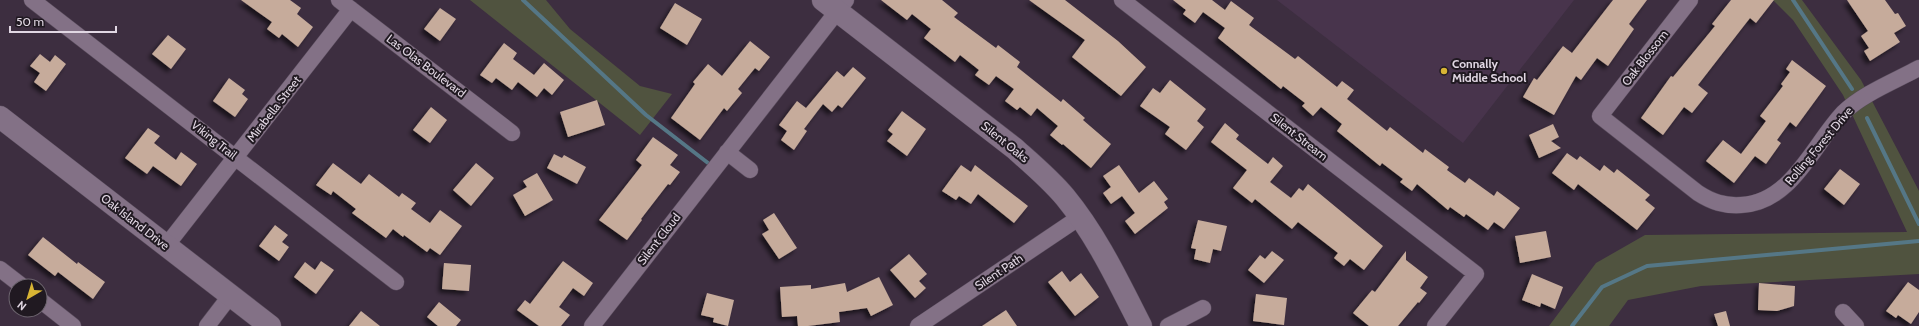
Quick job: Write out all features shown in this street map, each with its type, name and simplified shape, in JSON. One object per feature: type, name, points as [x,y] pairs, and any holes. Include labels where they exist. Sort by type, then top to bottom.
[{"type":"street","name":"Viking Trail","points":[[32,0],[396,282]]},
{"type":"street","name":"Silent Stream","points":[[1122,0],[1476,274],[1435,326]]},
{"type":"street","name":"Oak Blossom","points":[[1600,116],[1690,0]]},
{"type":"street","name":"Silent Cloud","points":[[599,324],[836,4]]},
{"type":"street","name":"Silent Oaks","points":[[836,4],[1014,148],[1040,171],[1064,196],[1101,248],[1140,326]]},
{"type":"street","name":"Mirabella Street","points":[[166,246],[236,157],[345,5]]},
{"type":"street","name":"Las Olas Boulevard","points":[[345,5],[512,133]]},
{"type":"street","name":"Rolling Forest Drive","points":[[1600,116],[1709,200],[1726,206],[1746,205],[1761,202],[1778,193],[1790,181],[1844,113],[1858,101],[1919,68]]},
{"type":"street","name":"Oak Island Drive","points":[[0,117],[270,326]]},
{"type":"street","points":[[727,152],[750,170]]},
{"type":"street","name":"Silent Path","points":[[918,326],[1080,217]]},
{"type":"street","points":[[0,269],[12,278]]},
{"type":"street","points":[[207,326],[230,296]]},
{"type":"street","points":[[48,306],[73,326]]},
{"type":"street","points":[[1168,326],[1203,308]]},
{"type":"street","points":[[1843,312],[1856,326]]},
{"type":"shaded area","name":"Connally Middle School","points":[[1277,0],[1574,0],[1463,143]]},
{"type":"green space","points":[[470,0],[546,0],[570,29],[640,86],[672,94],[640,135]]},
{"type":"green space","points":[[1773,0],[1802,0],[1861,80],[1919,191],[1919,274],[1701,286],[1628,300],[1609,326],[1549,326],[1596,263],[1645,235],[1907,232],[1843,95],[1793,20]]},
{"type":"building","points":[[241,0],[290,0],[301,8],[297,14],[313,27],[298,47],[282,34],[279,38],[267,29],[272,22]]},
{"type":"building","points":[[881,0],[942,0],[958,13],[954,17],[996,48],[998,45],[1020,62],[1017,67],[1061,102],[1063,99],[1085,118],[1083,120],[1111,144],[1091,168],[1050,135],[1058,126],[1037,108],[1031,116],[1020,107],[1017,110],[1005,101],[1014,89],[996,76],[989,85],[975,75],[979,70],[960,55],[955,62],[924,38],[931,29],[912,14],[907,20]]},
{"type":"building","points":[[1029,0],[1065,0],[1118,41],[1146,67],[1121,96],[1072,57],[1085,40]]},
{"type":"building","points":[[1173,0],[1212,0],[1225,10],[1231,1],[1254,18],[1249,25],[1295,59],[1298,56],[1337,87],[1342,81],[1354,90],[1347,99],[1387,131],[1390,127],[1423,153],[1425,149],[1449,167],[1447,170],[1465,183],[1469,178],[1494,196],[1497,191],[1520,208],[1504,229],[1494,222],[1488,230],[1466,214],[1464,217],[1450,207],[1448,210],[1417,184],[1412,191],[1400,182],[1403,179],[1382,163],[1380,166],[1337,131],[1342,124],[1321,107],[1313,116],[1302,106],[1305,103],[1283,86],[1281,89],[1218,38],[1225,28],[1203,12],[1195,23],[1183,14],[1186,10]]},
{"type":"building","points":[[1613,0],[1647,0],[1629,24],[1634,29],[1608,66],[1597,58],[1581,80],[1576,76],[1554,115],[1523,97],[1534,78],[1537,80],[1563,46],[1572,53]]},
{"type":"building","points":[[1731,0],[1774,0],[1756,23],[1750,18],[1698,85],[1708,93],[1692,113],[1684,107],[1663,135],[1641,118],[1671,76],[1673,77],[1715,26],[1712,24]]},
{"type":"building","points":[[1847,0],[1885,0],[1895,14],[1898,13],[1906,26],[1894,33],[1900,42],[1870,61],[1864,51],[1869,48],[1861,36],[1868,31]]},
{"type":"building","points":[[675,3],[702,19],[687,45],[660,28]]},
{"type":"building","points":[[440,8],[456,19],[440,41],[424,29]]},
{"type":"building","points":[[168,35],[186,49],[171,69],[152,54]]},
{"type":"building","points":[[750,41],[770,57],[759,71],[755,68],[738,89],[742,93],[727,111],[724,108],[700,140],[671,118],[695,84],[693,82],[708,64],[722,76]]},
{"type":"building","points":[[504,43],[517,53],[513,59],[534,75],[544,63],[564,80],[552,95],[544,88],[537,97],[518,82],[512,90],[496,78],[492,83],[480,75]]},
{"type":"building","points":[[40,54],[50,62],[55,55],[66,64],[46,91],[34,82],[40,73],[30,66]]},
{"type":"building","points":[[1792,60],[1826,86],[1796,127],[1790,122],[1777,140],[1781,143],[1766,164],[1755,156],[1734,183],[1706,161],[1723,140],[1741,154],[1766,121],[1760,116],[1783,86],[1781,84],[1790,72],[1786,69]]},
{"type":"building","points":[[853,67],[866,78],[842,108],[838,105],[832,112],[823,104],[804,129],[807,131],[794,150],[781,140],[787,131],[779,125],[797,101],[806,108],[837,71],[844,77]]},
{"type":"building","points":[[229,78],[245,90],[242,94],[248,99],[235,117],[213,101]]},
{"type":"building","points":[[1170,80],[1206,109],[1197,121],[1204,127],[1186,150],[1165,134],[1170,127],[1140,106],[1153,88],[1160,93]]},
{"type":"building","points":[[597,100],[605,125],[568,137],[560,112]]},
{"type":"building","points":[[431,107],[447,120],[430,143],[413,130]]},
{"type":"building","points":[[902,111],[926,129],[907,156],[887,141],[893,134],[888,130]]},
{"type":"building","points":[[1225,123],[1239,135],[1236,139],[1268,164],[1273,157],[1283,166],[1270,182],[1291,198],[1299,188],[1303,191],[1308,184],[1383,246],[1364,270],[1350,259],[1344,266],[1334,258],[1338,253],[1298,222],[1292,229],[1255,199],[1252,203],[1233,188],[1247,170],[1211,142]]},
{"type":"building","points":[[1553,124],[1559,137],[1551,141],[1561,148],[1539,158],[1529,135]]},
{"type":"building","points":[[148,128],[160,136],[154,143],[176,160],[181,152],[197,164],[181,186],[153,166],[147,174],[125,158]]},
{"type":"building","points":[[653,137],[678,155],[670,165],[680,172],[670,185],[668,184],[627,240],[599,220],[642,165],[636,160]]},
{"type":"building","points":[[1567,153],[1577,160],[1580,156],[1600,171],[1604,165],[1614,173],[1617,169],[1650,195],[1645,200],[1655,208],[1637,230],[1578,184],[1574,190],[1552,173]]},
{"type":"building","points":[[554,154],[562,158],[564,155],[586,167],[577,184],[547,168]]},
{"type":"building","points":[[333,163],[361,184],[369,174],[399,197],[402,193],[416,203],[411,209],[430,223],[440,210],[462,226],[440,255],[430,248],[427,252],[393,229],[386,238],[352,213],[356,209],[333,191],[331,195],[316,185]]},
{"type":"building","points":[[476,163],[494,178],[471,206],[453,190]]},
{"type":"building","points":[[961,165],[971,172],[975,165],[1028,206],[1014,223],[978,194],[971,204],[959,196],[956,200],[942,191]]},
{"type":"building","points":[[1119,165],[1139,193],[1154,181],[1168,199],[1164,202],[1168,208],[1135,234],[1125,221],[1135,213],[1122,196],[1111,204],[1103,193],[1111,187],[1103,176]]},
{"type":"building","points":[[1840,169],[1860,184],[1844,205],[1824,189]]},
{"type":"building","points":[[537,173],[553,200],[525,216],[513,195],[527,187],[523,181]]},
{"type":"building","points":[[774,213],[797,248],[779,259],[762,234],[769,230],[763,220]]},
{"type":"building","points":[[1198,220],[1227,226],[1221,251],[1213,249],[1210,263],[1194,259],[1196,249],[1191,248]]},
{"type":"building","points":[[275,225],[288,235],[282,242],[289,247],[279,261],[259,246]]},
{"type":"building","points":[[1546,231],[1551,257],[1520,263],[1515,236]]},
{"type":"building","points":[[43,237],[77,264],[78,262],[105,282],[93,299],[58,272],[55,276],[28,255]]},
{"type":"building","points":[[1272,251],[1284,260],[1264,283],[1248,270],[1260,255],[1265,259]]},
{"type":"building","points":[[1406,251],[1406,260],[1428,277],[1420,288],[1427,293],[1398,326],[1369,326],[1353,313],[1372,290],[1375,292]]},
{"type":"building","points":[[909,254],[927,274],[919,281],[926,288],[915,298],[890,270]]},
{"type":"building","points":[[321,261],[334,270],[316,294],[294,277],[305,262],[315,270]]},
{"type":"building","points":[[563,261],[593,283],[584,296],[573,288],[559,307],[570,315],[561,326],[539,326],[517,310],[525,300],[530,304]]},
{"type":"building","points":[[444,263],[471,265],[469,291],[442,289]]},
{"type":"building","points":[[1062,271],[1070,282],[1081,273],[1099,297],[1075,316],[1048,282]]},
{"type":"building","points":[[1532,274],[1563,287],[1555,309],[1541,303],[1540,307],[1522,300]]},
{"type":"building","points":[[879,277],[893,305],[871,316],[867,308],[839,312],[840,322],[808,326],[798,326],[797,316],[782,317],[780,287],[811,285],[811,289],[845,283],[847,292]]},
{"type":"building","points":[[1908,282],[1919,290],[1919,312],[1911,324],[1898,315],[1896,318],[1886,311]]},
{"type":"building","points":[[1759,283],[1795,286],[1794,306],[1777,311],[1758,310]]},
{"type":"building","points":[[707,293],[734,300],[728,326],[713,322],[714,318],[701,315]]},
{"type":"building","points":[[1256,294],[1287,298],[1284,325],[1253,321]]},
{"type":"building","points":[[439,302],[461,320],[456,326],[438,326],[427,317]]},
{"type":"building","points":[[1006,310],[1017,326],[982,326]]},
{"type":"building","points":[[361,311],[380,326],[349,326]]},
{"type":"building","points":[[1726,311],[1730,326],[1718,326],[1714,314]]},
{"type":"waterway","points":[[523,0],[646,115],[708,163]]},
{"type":"waterway","points":[[1793,0],[1852,89]]},
{"type":"waterway","points":[[1867,118],[1919,224]]},
{"type":"waterway","points":[[1572,326],[1602,287],[1647,266],[1919,241]]},
{"type":"place","name":"Connally Middle School","points":[[1444,71]]}]
